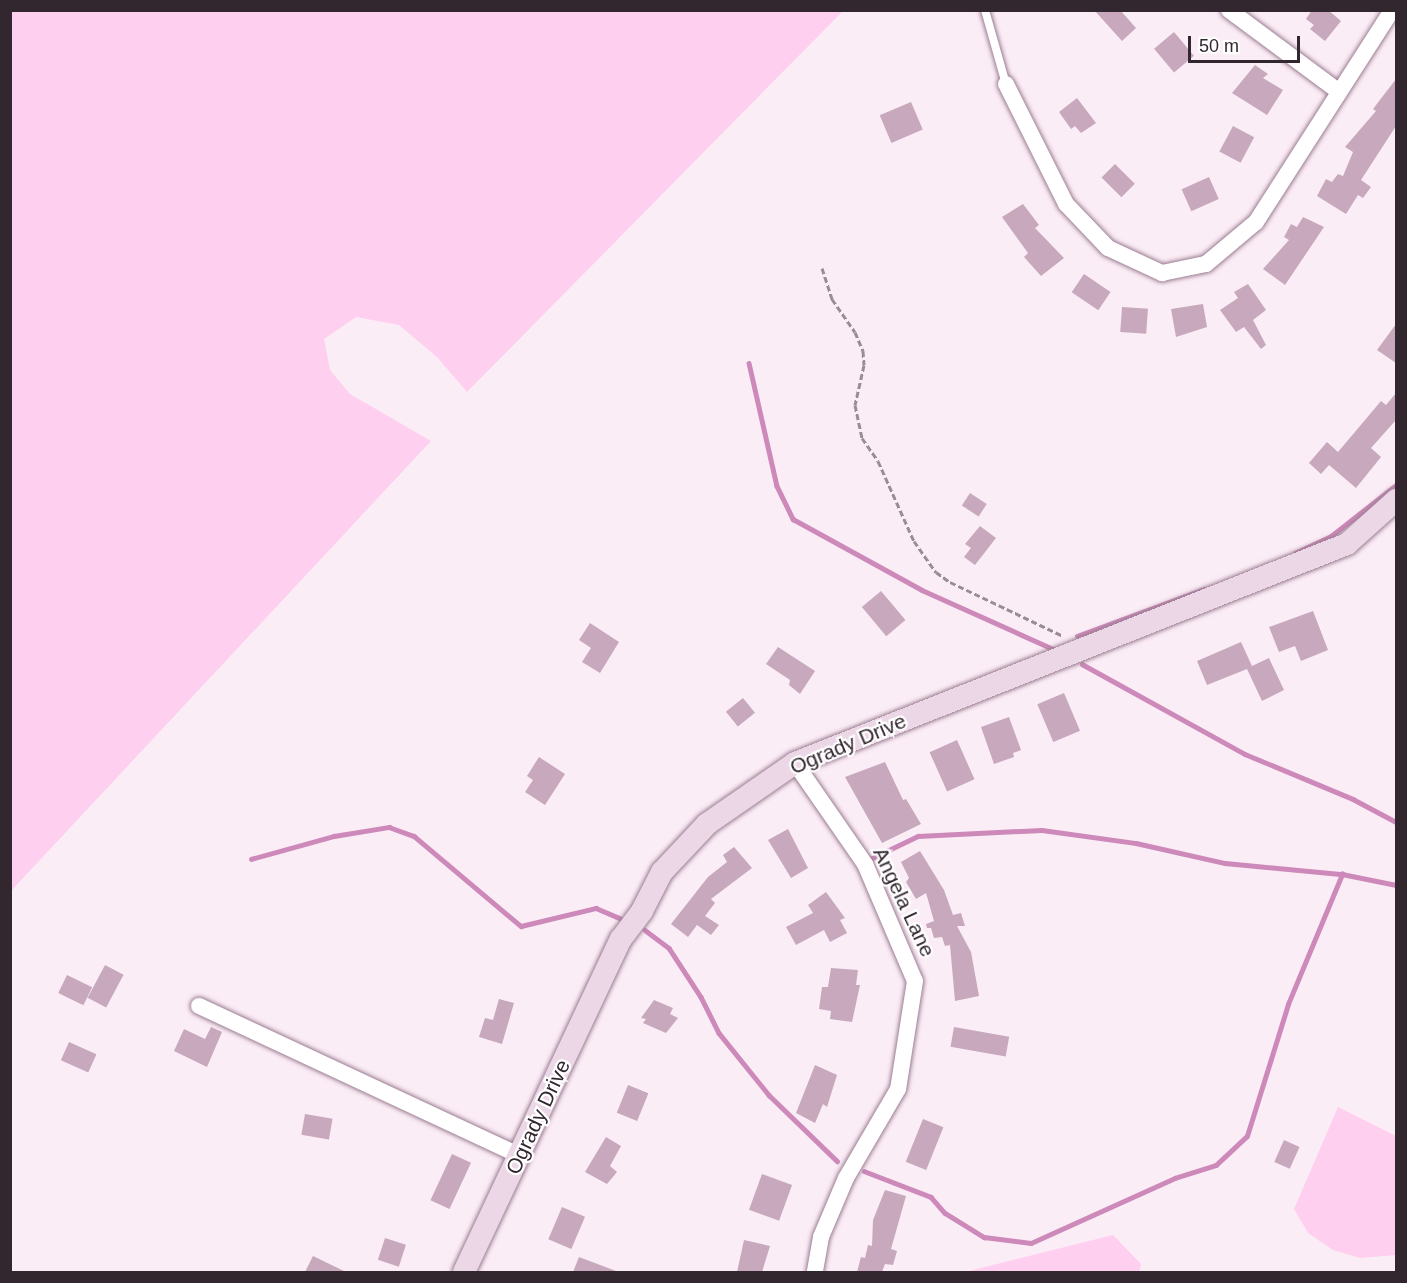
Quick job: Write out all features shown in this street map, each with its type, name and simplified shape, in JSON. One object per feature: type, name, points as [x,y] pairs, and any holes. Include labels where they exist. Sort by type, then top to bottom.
[{"type":"street","points":[[1229,10],[1338,91]]},
{"type":"street","points":[[1006,84],[1066,204],[1108,248],[1162,273],[1206,264],[1256,222],[1392,10]]},
{"type":"street","name":"Ogrady Drive","points":[[464,1272],[621,939],[642,911],[662,872],[707,824],[795,763],[1347,544],[1396,500]]},
{"type":"street","name":"Angela Lane","points":[[795,763],[865,864],[915,981],[898,1089],[846,1179],[821,1237],[815,1272]]},
{"type":"street","points":[[199,1006],[520,1156]]},
{"type":"lane","points":[[985,10],[1006,84]]},
{"type":"path","points":[[822,268],[832,299],[855,332],[862,351],[864,365],[855,405],[862,438],[878,461],[914,541],[936,572],[950,582],[1054,631],[1066,639],[1074,654]]},
{"type":"shaded area","points":[[11,10],[843,11],[467,392],[437,357],[399,325],[356,317],[324,339],[330,370],[350,394],[431,441],[11,891]]},
{"type":"shaded area","points":[[1338,1107],[1396,1136],[1396,1255],[1360,1258],[1333,1250],[1308,1233],[1294,1209]]},
{"type":"shaded area","points":[[1113,1235],[1141,1264],[1139,1272],[965,1272]]},
{"type":"building","points":[[1094,10],[1120,10],[1136,28],[1122,41]]},
{"type":"building","points":[[1312,10],[1328,10],[1341,21],[1325,41],[1310,29],[1314,25],[1306,19]]},
{"type":"building","points":[[1174,32],[1194,56],[1174,72],[1154,49]]},
{"type":"building","points":[[1255,65],[1268,74],[1263,78],[1283,90],[1267,115],[1232,93]]},
{"type":"building","points":[[1396,79],[1396,126],[1361,180],[1371,187],[1363,198],[1358,195],[1346,214],[1317,196],[1326,179],[1332,182],[1338,174],[1343,176],[1353,152],[1345,147],[1376,111],[1373,109]]},
{"type":"building","points":[[1077,98],[1096,123],[1081,133],[1075,126],[1071,129],[1059,112]]},
{"type":"building","points":[[911,102],[923,130],[891,143],[880,115]]},
{"type":"building","points":[[1233,126],[1254,137],[1241,163],[1219,152]]},
{"type":"building","points":[[1115,164],[1135,184],[1121,197],[1102,177]]},
{"type":"building","points":[[1209,177],[1219,199],[1191,211],[1182,189]]},
{"type":"building","points":[[1023,204],[1039,225],[1035,228],[1064,258],[1041,276],[1024,257],[1028,253],[1002,217]]},
{"type":"building","points":[[1303,217],[1324,227],[1285,285],[1263,269],[1289,240],[1284,237],[1291,224],[1297,227]]},
{"type":"building","points":[[1084,274],[1111,292],[1098,310],[1072,292]]},
{"type":"building","points":[[1248,284],[1266,310],[1253,320],[1266,345],[1261,349],[1244,327],[1236,332],[1220,310],[1238,298],[1234,292]]},
{"type":"building","points":[[1203,304],[1207,327],[1176,337],[1171,309]]},
{"type":"building","points":[[1122,307],[1148,309],[1146,334],[1120,332]]},
{"type":"building","points":[[1396,324],[1396,363],[1377,350]]},
{"type":"building","points":[[1396,393],[1396,420],[1371,448],[1381,457],[1356,488],[1329,465],[1321,474],[1309,463],[1327,442],[1338,452],[1381,401],[1386,405]]},
{"type":"building","points":[[970,493],[987,504],[979,516],[962,506]]},
{"type":"building","points":[[980,526],[996,538],[975,565],[964,557],[971,548],[965,544]]},
{"type":"building","points":[[881,591],[905,620],[886,636],[862,607]]},
{"type":"building","points":[[1313,611],[1328,650],[1301,661],[1295,646],[1279,652],[1269,627]]},
{"type":"building","points":[[590,623],[619,642],[600,673],[582,662],[591,648],[579,640]]},
{"type":"building","points":[[1241,642],[1252,666],[1269,658],[1284,690],[1262,701],[1247,669],[1207,685],[1197,661]]},
{"type":"building","points":[[778,647],[815,671],[800,694],[789,685],[790,680],[766,664]]},
{"type":"building","points":[[1064,693],[1080,731],[1053,742],[1037,704]]},
{"type":"building","points":[[743,698],[755,713],[738,727],[726,712]]},
{"type":"building","points":[[1009,717],[1021,750],[1013,753],[1014,757],[994,764],[981,727]]},
{"type":"building","points":[[957,740],[974,779],[947,791],[930,752]]},
{"type":"building","points":[[539,757],[565,774],[545,805],[525,792],[533,780],[527,776]]},
{"type":"building","points":[[885,762],[903,800],[906,799],[921,824],[882,843],[845,777]]},
{"type":"building","points":[[788,829],[808,868],[791,878],[768,840]]},
{"type":"building","points":[[734,847],[752,868],[711,899],[715,903],[705,916],[719,925],[711,935],[697,925],[688,937],[671,924],[708,877],[727,862],[723,855]]},
{"type":"building","points":[[920,851],[944,890],[953,915],[961,913],[965,926],[957,926],[971,952],[979,996],[955,1001],[950,945],[945,946],[942,937],[934,938],[931,928],[927,928],[926,924],[934,921],[926,893],[916,899],[906,882],[909,878],[901,862]]},
{"type":"building","points":[[826,892],[845,918],[840,920],[847,933],[830,942],[824,930],[796,945],[786,927],[813,913],[808,905]]},
{"type":"building","points":[[105,965],[124,975],[106,1008],[88,998]]},
{"type":"building","points":[[831,968],[858,970],[856,985],[860,985],[852,1022],[830,1019],[831,1011],[819,1009],[822,987],[828,987]]},
{"type":"building","points":[[67,975],[92,987],[83,1005],[58,993]]},
{"type":"building","points":[[499,999],[514,1003],[502,1044],[479,1037],[485,1018],[493,1020]]},
{"type":"building","points":[[654,1000],[673,1008],[670,1014],[678,1018],[666,1033],[643,1023],[646,1019],[641,1018]]},
{"type":"building","points":[[211,1027],[222,1032],[207,1067],[174,1051],[184,1029],[205,1039]]},
{"type":"building","points":[[954,1027],[1009,1037],[1006,1056],[951,1047]]},
{"type":"building","points":[[69,1042],[96,1054],[88,1072],[61,1060]]},
{"type":"building","points":[[815,1065],[837,1075],[827,1107],[823,1104],[815,1123],[796,1113]]},
{"type":"building","points":[[628,1085],[648,1093],[637,1121],[617,1113]]},
{"type":"building","points":[[305,1114],[333,1119],[329,1140],[301,1135]]},
{"type":"building","points":[[923,1119],[943,1127],[926,1170],[906,1162]]},
{"type":"building","points":[[606,1137],[621,1146],[610,1166],[617,1172],[607,1184],[585,1172]]},
{"type":"building","points":[[1284,1140],[1300,1147],[1290,1169],[1274,1162]]},
{"type":"building","points":[[452,1154],[471,1163],[449,1209],[430,1200]]},
{"type":"building","points":[[762,1174],[792,1185],[779,1221],[749,1210]]},
{"type":"building","points":[[885,1190],[906,1196],[891,1249],[897,1251],[893,1265],[885,1264],[882,1272],[857,1272],[861,1257],[865,1258],[868,1245],[872,1246],[873,1220]]},
{"type":"building","points":[[562,1207],[585,1217],[571,1249],[548,1239]]},
{"type":"building","points":[[385,1238],[406,1245],[399,1267],[378,1260]]},
{"type":"building","points":[[744,1240],[770,1246],[762,1272],[737,1272]]},
{"type":"building","points":[[313,1256],[346,1272],[305,1272]]},
{"type":"building","points":[[579,1257],[616,1271],[616,1272],[573,1272]]},
{"type":"waterway","points":[[749,363],[777,486],[793,519],[922,590],[1053,649]]},
{"type":"waterway","points":[[1295,553],[1331,536],[1396,485]]},
{"type":"waterway","points":[[1077,636],[1204,589]]},
{"type":"waterway","points":[[1082,664],[1245,754],[1353,799],[1396,822]]},
{"type":"waterway","points":[[251,859],[334,836],[389,827],[414,836],[521,926],[596,908],[620,918]]},
{"type":"waterway","points":[[872,858],[918,836],[1042,830],[1136,843],[1225,863],[1342,874]]},
{"type":"waterway","points":[[864,1171],[931,1197],[945,1213],[984,1237],[1031,1243],[1175,1178],[1216,1165],[1247,1136],[1288,1004],[1342,874],[1396,885]]},
{"type":"waterway","points":[[645,930],[669,948],[701,997],[719,1033],[769,1095],[837,1161]]}]
